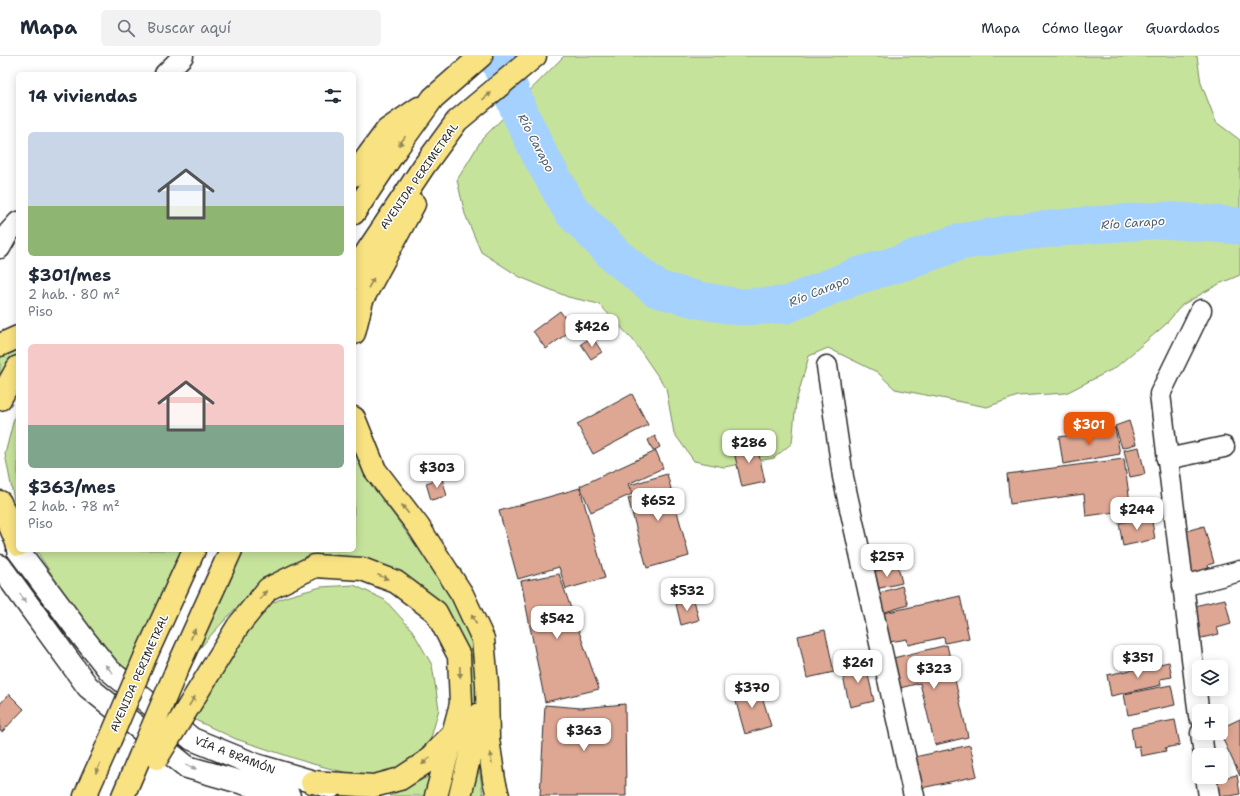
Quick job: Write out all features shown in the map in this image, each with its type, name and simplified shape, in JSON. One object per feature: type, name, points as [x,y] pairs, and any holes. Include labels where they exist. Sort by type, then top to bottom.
[{"type":"main road","points":[[356,172],[387,130],[433,98],[481,56]]},
{"type":"main road","name":"AVENIDA PERIMETRAL","points":[[356,272],[360,262],[424,166],[457,121],[535,56]]},
{"type":"main road","points":[[356,210],[397,148],[433,98]]},
{"type":"main road","points":[[356,325],[362,300],[457,121]]},
{"type":"main road","points":[[0,374],[16,362]]},
{"type":"main road","points":[[0,399],[16,370]]},
{"type":"main road","points":[[356,423],[375,470],[418,526],[462,594],[483,639],[488,684],[488,739],[498,796]]},
{"type":"main road","points":[[0,502],[16,540]]},
{"type":"main road","name":"VÍA A BRAMÓN","points":[[0,526],[16,545]]},
{"type":"main road","name":"VÍA A BRAMÓN","points":[[21,552],[84,640],[109,670],[192,739],[256,765],[365,796]]},
{"type":"main road","points":[[146,655],[187,552]]},
{"type":"main road","name":"AVENIDA PERIMETRAL","points":[[85,796],[146,655],[193,552]]},
{"type":"main road","points":[[135,796],[177,669],[230,552]]},
{"type":"main road","name":"VÍA A BRAMÓN","points":[[0,566],[88,687],[187,767],[289,796]]},
{"type":"main road","points":[[123,796],[238,626],[268,589],[315,566],[362,569],[396,582],[436,612],[459,656],[461,704],[436,796]]},
{"type":"main road","points":[[460,796],[488,684]]},
{"type":"main road","points":[[312,782],[374,786],[400,779],[426,762],[453,733]]},
{"type":"street","points":[[167,72],[183,56]]},
{"type":"street","points":[[0,248],[9,232],[16,224]]},
{"type":"street","points":[[1198,704],[1160,394],[1201,310]]},
{"type":"street","points":[[827,366],[843,477],[914,796]]},
{"type":"street","points":[[1167,458],[1224,447]]},
{"type":"street","points":[[1183,586],[1240,571]]},
{"type":"street","points":[[1207,784],[1209,796]]},
{"type":"green space","points":[[564,56],[1197,56],[1201,83],[1216,122],[1240,140],[1240,275],[1219,284],[1182,305],[1165,325],[1115,368],[1066,393],[1018,396],[987,407],[895,389],[877,372],[828,348],[809,356],[796,402],[792,443],[774,458],[724,467],[694,461],[674,433],[666,388],[633,340],[599,304],[568,297],[520,277],[481,252],[465,214],[457,180],[482,139]]},
{"type":"green space","points":[[16,340],[16,360],[0,379],[0,348]]},
{"type":"green space","points":[[16,411],[16,507],[15,505],[5,454]]},
{"type":"green space","points":[[356,455],[383,500],[428,562],[473,633],[480,689],[478,758],[483,796],[389,796],[438,772],[458,673],[443,631],[365,566],[260,582],[212,634],[164,691],[224,552],[356,552]]},
{"type":"green space","points":[[37,552],[180,552],[162,621],[141,673],[122,667],[72,606]]},
{"type":"green space","points":[[354,585],[385,600],[412,630],[432,665],[439,709],[429,745],[404,766],[363,777],[309,763],[236,739],[178,712],[259,609],[285,597],[321,587]]},
{"type":"building","points":[[560,311],[573,329],[546,349],[533,331]]},
{"type":"building","points":[[592,337],[602,352],[591,359],[581,344]]},
{"type":"building","points":[[632,394],[648,425],[593,454],[577,424]]},
{"type":"building","points":[[1129,421],[1136,444],[1122,448],[1115,426]]},
{"type":"building","points":[[1115,428],[1120,454],[1063,464],[1059,437]]},
{"type":"building","points":[[655,436],[660,447],[653,451],[648,440]]},
{"type":"building","points":[[756,441],[765,482],[742,487],[733,447]]},
{"type":"building","points":[[1139,447],[1145,474],[1130,477],[1124,450]]},
{"type":"building","points":[[656,451],[663,468],[628,484],[632,494],[591,512],[580,486]]},
{"type":"building","points":[[1124,459],[1131,510],[1086,516],[1084,494],[1010,504],[1007,474]]},
{"type":"building","points":[[667,474],[689,556],[647,568],[628,498],[634,497],[630,485]]},
{"type":"building","points":[[442,478],[447,496],[431,500],[426,483]]},
{"type":"building","points":[[580,488],[605,578],[566,589],[559,567],[518,579],[499,511]]},
{"type":"building","points":[[1151,516],[1155,539],[1123,546],[1119,523]]},
{"type":"building","points":[[1204,526],[1214,563],[1208,565],[1210,573],[1192,578],[1179,533]]},
{"type":"building","points":[[898,566],[902,583],[876,589],[872,572]]},
{"type":"building","points":[[559,574],[599,689],[545,702],[521,581]]},
{"type":"building","points":[[902,586],[908,605],[882,613],[876,594]]},
{"type":"building","points":[[960,596],[969,638],[945,643],[944,637],[908,645],[907,639],[890,642],[884,613]]},
{"type":"building","points":[[1225,599],[1231,624],[1217,628],[1219,634],[1197,639],[1190,607]]},
{"type":"building","points":[[694,600],[699,620],[681,625],[676,604]]},
{"type":"building","points":[[825,630],[834,672],[807,678],[798,636]]},
{"type":"building","points":[[947,645],[968,737],[935,745],[920,683],[896,689],[889,659]]},
{"type":"building","points":[[865,662],[874,701],[850,707],[841,668]]},
{"type":"building","points":[[1169,662],[1172,677],[1160,679],[1161,685],[1111,696],[1107,675]]},
{"type":"building","points":[[758,683],[771,726],[745,734],[733,691]]},
{"type":"building","points":[[1171,685],[1175,705],[1128,715],[1124,694]]},
{"type":"building","points":[[9,694],[24,709],[2,732],[0,731],[0,704]]},
{"type":"building","points":[[625,704],[626,796],[540,796],[545,705],[581,708]]},
{"type":"building","points":[[1240,719],[1240,776],[1223,740],[1228,740],[1228,725]]},
{"type":"building","points":[[1175,720],[1180,745],[1165,748],[1166,751],[1141,756],[1139,746],[1134,747],[1131,728]]},
{"type":"building","points":[[970,745],[977,776],[917,789],[910,758]]},
{"type":"building","points":[[1237,775],[1240,794],[1230,796],[1213,796],[1211,784],[1228,784],[1228,777]]},
{"type":"waterway","name":"Río Carapo","points":[[497,56],[519,111],[540,155],[571,210],[617,257],[657,289],[699,300],[739,307],[786,305],[854,277],[904,262],[959,242],[1020,232],[1164,220],[1240,226]]}]
